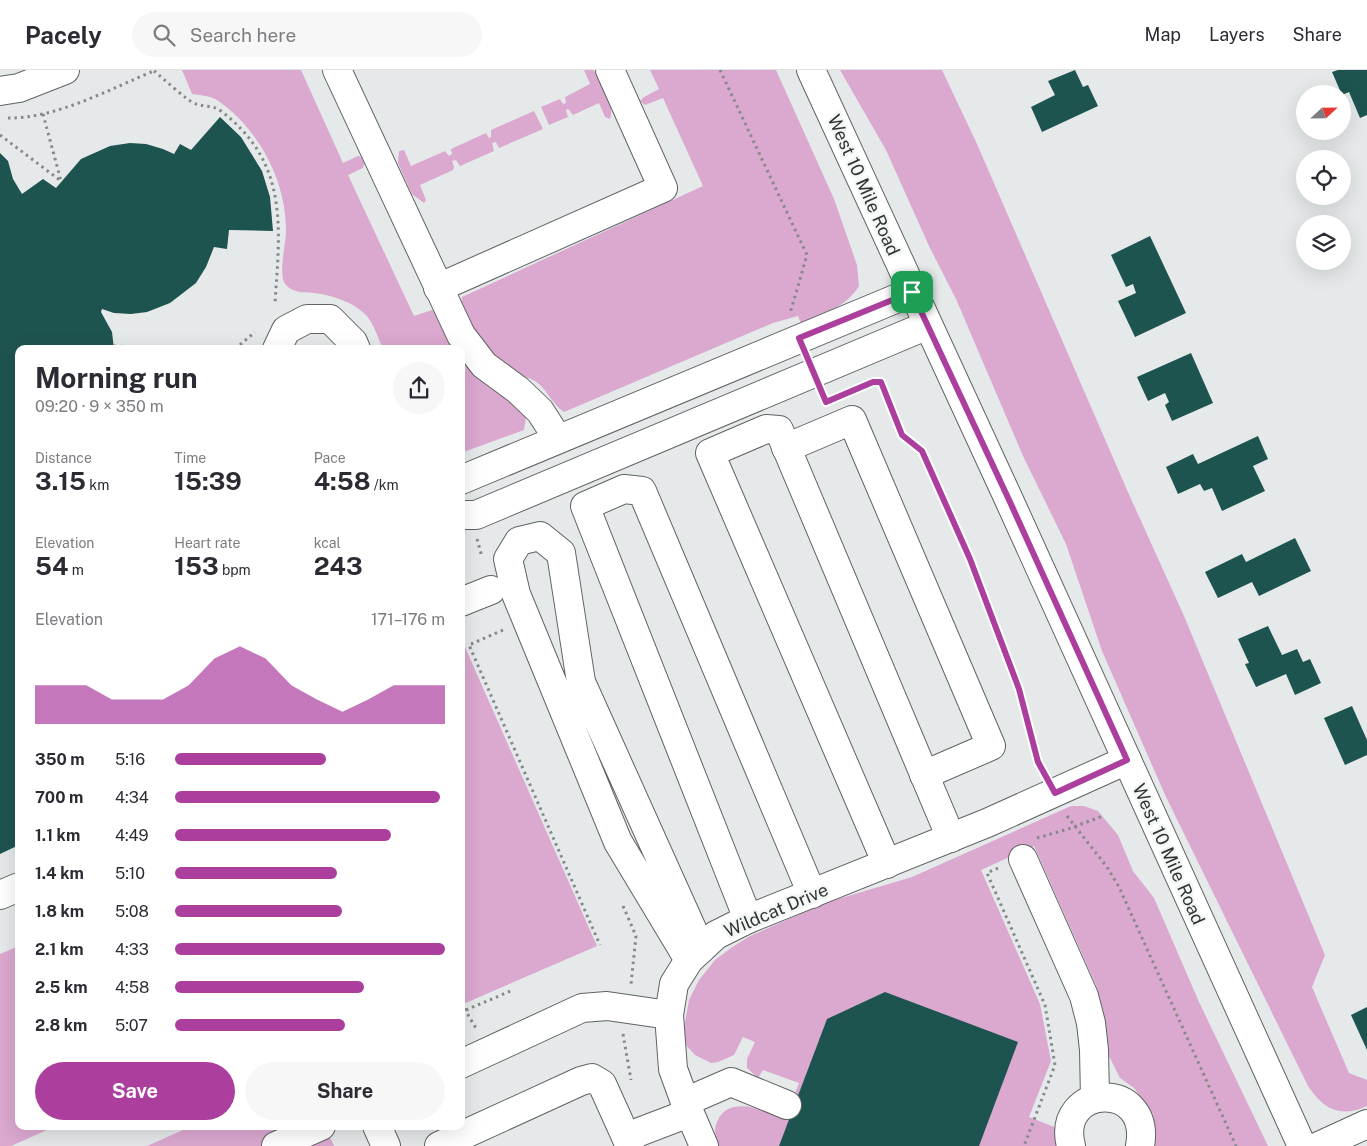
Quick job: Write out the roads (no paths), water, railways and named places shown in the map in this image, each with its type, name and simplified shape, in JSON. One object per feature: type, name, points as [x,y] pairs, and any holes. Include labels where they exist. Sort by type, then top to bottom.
[{"type":"main road","points":[[0,91],[19,88],[65,70]]},
{"type":"main road","points":[[337,70],[461,335],[484,365],[518,390],[540,411],[558,439]]},
{"type":"main road","points":[[438,288],[663,188],[610,70]]},
{"type":"main road","name":"West 10 Mile Road","points":[[811,70],[1302,1146]]},
{"type":"main road","points":[[465,478],[912,292]]},
{"type":"main road","points":[[279,345],[286,330],[307,319],[322,319],[330,320],[354,345]]},
{"type":"main road","points":[[469,524],[476,515],[928,325]]},
{"type":"main road","points":[[786,448],[852,420],[980,719],[991,746],[924,774]]},
{"type":"main road","points":[[887,864],[710,453],[766,429],[779,430],[951,838]]},
{"type":"main road","points":[[748,919],[585,506],[624,489],[642,491],[812,894]]},
{"type":"main road","points":[[540,536],[561,553],[581,682],[695,955],[618,842],[520,603],[508,559],[519,542],[540,536]]},
{"type":"main road","points":[[465,600],[491,590]]},
{"type":"main road","name":"Wildcat Drive","points":[[704,1146],[687,1108],[674,1069],[669,1016],[674,984],[695,955],[716,936],[748,919],[951,838],[1127,760]]},
{"type":"main road","points":[[1011,858],[1084,996],[1091,1023],[1094,1050],[1095,1098]]},
{"type":"main road","points":[[0,895],[15,889]]},
{"type":"main road","points":[[465,1062],[582,1008],[607,1006],[669,1016]]},
{"type":"main road","points":[[439,1146],[581,1081],[592,1078],[602,1084],[628,1142],[731,1082],[787,1105]]},
{"type":"main road","points":[[1071,1146],[1069,1137],[1070,1124],[1075,1113],[1084,1104],[1095,1098],[1107,1097],[1118,1099],[1128,1104],[1136,1112],[1141,1123],[1142,1135],[1140,1146]]},
{"type":"main road","points":[[1319,1146],[1367,1124]]},
{"type":"main road","points":[[276,1146],[312,1130]]},
{"type":"main road","points":[[379,1130],[386,1146]]}]
